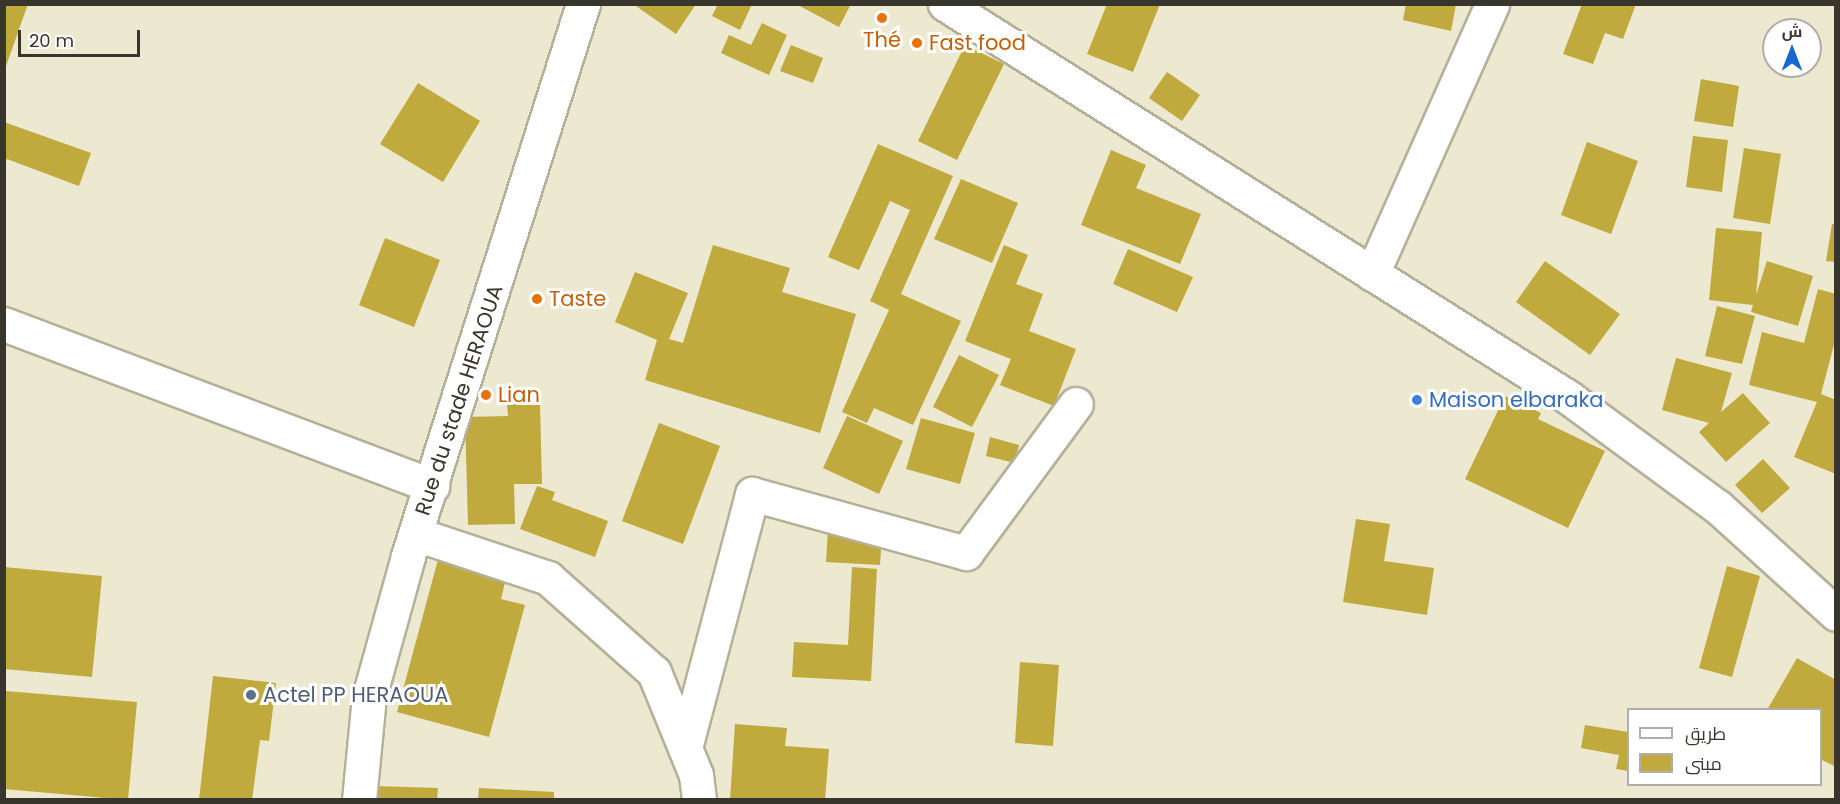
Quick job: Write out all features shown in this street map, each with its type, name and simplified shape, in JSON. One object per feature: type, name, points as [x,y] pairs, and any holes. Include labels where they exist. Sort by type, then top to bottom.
[{"type":"street","name":"Rue du stade HERAOUA","points":[[359,800],[369,698],[416,534],[583,4]]},
{"type":"street","points":[[945,4],[1568,397],[1709,500],[1836,614]]},
{"type":"street","points":[[1372,274],[1492,4]]},
{"type":"street","points":[[4,324],[432,486]]},
{"type":"street","points":[[685,748],[752,494],[966,553],[1076,404]]},
{"type":"street","points":[[416,534],[548,578],[654,672],[685,748],[699,800]]},
{"type":"building","points":[[4,4],[28,4],[5,69],[4,69]]},
{"type":"building","points":[[633,4],[696,4],[676,34]]},
{"type":"building","points":[[718,4],[752,4],[740,30],[712,16]]},
{"type":"building","points":[[796,4],[851,4],[839,27]]},
{"type":"building","points":[[1107,4],[1160,4],[1133,72],[1087,54]]},
{"type":"building","points":[[1406,4],[1456,4],[1451,31],[1403,20]]},
{"type":"building","points":[[1582,4],[1636,4],[1623,39],[1605,33],[1593,64],[1563,54]]},
{"type":"building","points":[[762,23],[787,35],[769,75],[721,53],[729,35],[751,45]]},
{"type":"building","points":[[791,45],[823,58],[813,83],[780,71]]},
{"type":"building","points":[[965,45],[1004,64],[957,160],[918,141]]},
{"type":"building","points":[[1167,72],[1200,95],[1182,121],[1149,98]]},
{"type":"building","points":[[1701,79],[1739,86],[1733,127],[1694,121]]},
{"type":"building","points":[[418,83],[480,121],[443,182],[380,144]]},
{"type":"building","points":[[4,122],[91,153],[79,186],[7,159],[4,164]]},
{"type":"building","points":[[1693,136],[1728,140],[1722,192],[1686,187]]},
{"type":"building","points":[[1587,142],[1638,161],[1611,234],[1561,215]]},
{"type":"building","points":[[878,144],[953,176],[901,294],[961,321],[913,425],[874,408],[867,423],[842,412],[889,310],[870,301],[910,210],[890,201],[859,270],[828,257]]},
{"type":"building","points":[[1744,148],[1781,154],[1770,224],[1733,218]]},
{"type":"building","points":[[1111,150],[1146,165],[1136,188],[1201,214],[1180,264],[1081,225]]},
{"type":"building","points":[[961,179],[1018,203],[992,263],[934,239]]},
{"type":"building","points":[[1832,224],[1836,224],[1836,262],[1826,261]]},
{"type":"building","points":[[1716,228],[1762,232],[1756,295],[1767,261],[1813,276],[1798,326],[1751,312],[1753,305],[1709,300]]},
{"type":"building","points":[[385,238],[440,260],[414,327],[359,305]]},
{"type":"building","points":[[713,245],[790,268],[782,292],[856,314],[820,433],[645,380],[657,340],[615,322],[635,272],[688,293],[669,339],[683,343]]},
{"type":"building","points":[[1004,245],[1028,255],[1016,284],[1043,294],[1029,331],[1076,349],[1054,406],[1000,385],[1011,359],[965,341]]},
{"type":"building","points":[[1128,249],[1193,277],[1177,312],[1113,284]]},
{"type":"building","points":[[1545,261],[1620,314],[1590,355],[1516,302]]},
{"type":"building","points":[[1818,289],[1836,294],[1836,337],[1821,394],[1836,400],[1836,474],[1794,457],[1817,402],[1749,385],[1762,332],[1804,343]]},
{"type":"building","points":[[1717,306],[1755,316],[1742,364],[1705,356]]},
{"type":"building","points":[[959,355],[999,375],[972,427],[933,407]]},
{"type":"building","points":[[1676,358],[1732,373],[1721,412],[1743,393],[1770,423],[1726,462],[1699,432],[1709,423],[1662,410]]},
{"type":"building","points":[[1505,396],[1541,413],[1538,419],[1605,451],[1568,528],[1465,479]]},
{"type":"building","points":[[507,404],[540,404],[542,484],[514,484],[515,524],[468,525],[465,417],[508,416]]},
{"type":"building","points":[[847,416],[903,441],[879,494],[823,468]]},
{"type":"building","points":[[921,418],[975,433],[960,484],[906,469]]},
{"type":"building","points":[[659,423],[720,446],[683,544],[622,521]]},
{"type":"building","points":[[990,437],[1019,445],[1015,463],[986,456]]},
{"type":"building","points":[[1763,459],[1790,488],[1762,513],[1735,485]]},
{"type":"building","points":[[537,486],[555,492],[552,500],[608,521],[595,557],[520,529]]},
{"type":"building","points":[[1356,519],[1390,524],[1384,561],[1434,568],[1427,615],[1343,602]]},
{"type":"building","points":[[828,530],[882,534],[880,565],[826,562]]},
{"type":"building","points":[[440,552],[508,570],[501,599],[525,605],[489,737],[397,712]]},
{"type":"building","points":[[1727,566],[1760,576],[1732,677],[1699,668]]},
{"type":"building","points":[[4,567],[102,576],[92,677],[4,669]]},
{"type":"building","points":[[852,567],[877,569],[871,681],[792,677],[794,642],[848,645]]},
{"type":"building","points":[[1797,658],[1836,680],[1836,767],[1822,760],[1822,708],[1768,708]]},
{"type":"building","points":[[1020,662],[1059,665],[1053,746],[1015,743]]},
{"type":"building","points":[[213,676],[276,683],[269,741],[260,740],[252,800],[199,800]]},
{"type":"building","points":[[4,680],[6,691],[137,702],[128,800],[4,789]]},
{"type":"building","points":[[735,724],[787,728],[785,746],[829,749],[825,800],[730,800]]},
{"type":"building","points":[[1585,725],[1627,732],[1627,771],[1616,769],[1619,755],[1581,748]]},
{"type":"building","points":[[375,786],[438,788],[437,800],[374,800]]},
{"type":"building","points":[[479,788],[554,792],[554,800],[478,800]]},
{"type":"place","name":"Thé","points":[[882,18]]},
{"type":"place","name":"Fast food","points":[[917,43]]},
{"type":"place","name":"Taste","points":[[537,299]]},
{"type":"place","name":"Lian","points":[[486,395]]},
{"type":"place","name":"Maison elbaraka","points":[[1417,400]]},
{"type":"place","name":"Actel PP HERAOUA","points":[[251,695]]}]
